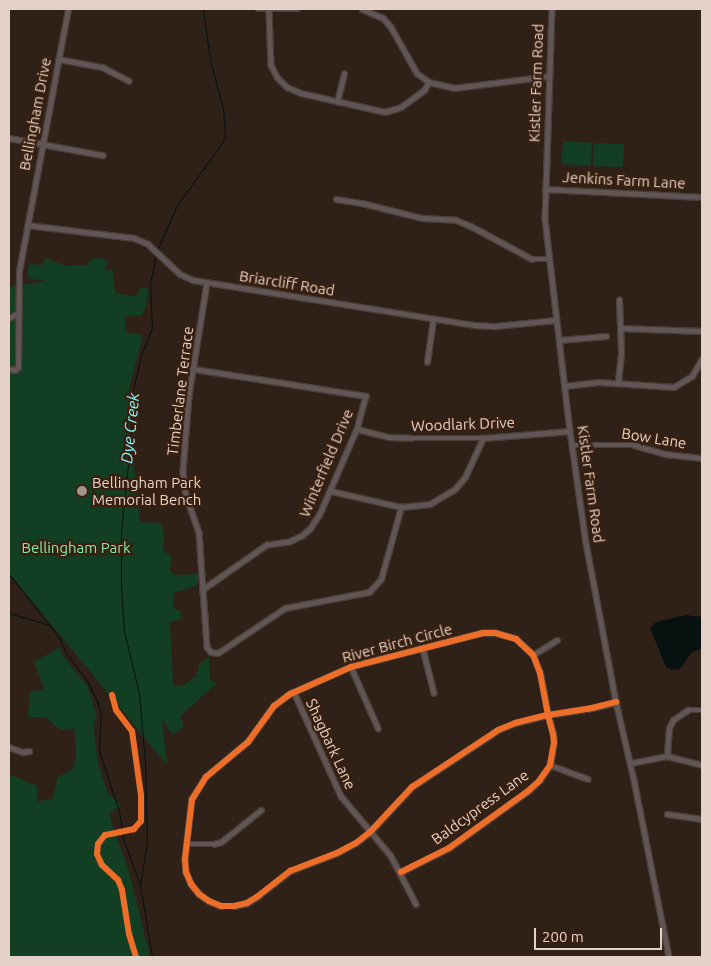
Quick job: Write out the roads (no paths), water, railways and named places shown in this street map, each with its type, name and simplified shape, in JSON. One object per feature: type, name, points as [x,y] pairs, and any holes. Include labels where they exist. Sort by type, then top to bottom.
[{"type":"street","name":"Bellingham Drive","points":[[9,369],[15,370],[18,367],[19,271],[68,9]]},
{"type":"street","points":[[269,9],[270,58],[277,77],[294,90],[370,110],[385,112],[394,110],[413,99],[424,90],[429,82]]},
{"type":"street","points":[[258,10],[298,9]]},
{"type":"street","points":[[362,9],[383,18],[391,27],[417,73],[429,82],[454,88],[549,76]]},
{"type":"street","name":"Kistler Farm Road","points":[[552,9],[545,219],[556,320],[586,543],[616,702],[669,957]]},
{"type":"street","points":[[58,59],[102,67],[129,81]]},
{"type":"street","points":[[338,102],[344,74]]},
{"type":"street","points":[[9,138],[102,155]]},
{"type":"street","name":"Jenkins Farm Lane","points":[[545,189],[702,197]]},
{"type":"street","points":[[336,199],[362,203],[422,218],[456,220],[471,226],[532,259],[550,259]]},
{"type":"street","name":"Briarcliff Road","points":[[27,225],[134,238],[148,244],[180,274],[193,280],[207,283],[433,320],[496,326],[556,320]]},
{"type":"street","name":"Timberlane Terrace","points":[[207,283],[194,369],[183,472],[186,495],[199,532],[207,647],[211,652],[218,653],[285,608],[369,592],[381,579],[401,507]]},
{"type":"street","points":[[618,382],[619,300]]},
{"type":"street","points":[[9,318],[18,313]]},
{"type":"street","points":[[427,362],[433,320]]},
{"type":"street","points":[[620,328],[702,331]]},
{"type":"street","points":[[559,340],[606,336]]},
{"type":"street","points":[[565,386],[586,382],[618,382],[674,387],[692,376],[702,359]]},
{"type":"street","name":"Winterfield Drive","points":[[194,369],[366,396],[357,429],[320,514],[311,528],[302,536],[289,542],[266,545],[204,589]]},
{"type":"street","name":"Woodlark Drive","points":[[357,429],[388,436],[411,438],[483,438],[570,431]]},
{"type":"street","points":[[330,491],[401,507],[430,504],[455,489],[464,477],[483,438]]},
{"type":"street","name":"Bow Lane","points":[[572,445],[634,445],[665,454],[702,458]]},
{"type":"street","name":"River Birch Circle","points":[[533,655],[516,640],[494,633],[483,634],[351,667],[294,692],[274,706],[248,742],[206,776],[198,787],[190,805],[186,844],[186,872],[195,889],[209,902],[222,906],[247,903],[290,871],[343,851],[370,832],[412,787],[506,725],[616,702]]},
{"type":"street","points":[[548,715],[540,672],[533,655],[558,640]]},
{"type":"street","points":[[423,648],[434,692]]},
{"type":"street","points":[[351,667],[378,728]]},
{"type":"street","name":"Shagbark Lane","points":[[294,692],[340,796],[391,856],[416,904]]},
{"type":"street","points":[[667,756],[669,728],[673,720],[688,710],[702,710]]},
{"type":"street","name":"Baldcypress Lane","points":[[401,872],[449,848],[539,782],[550,764],[554,742],[548,715]]},
{"type":"street","points":[[9,746],[23,752],[30,751]]},
{"type":"street","points":[[630,763],[667,756],[702,765]]},
{"type":"street","points":[[550,764],[588,778]]},
{"type":"street","points":[[186,844],[207,845],[221,842],[261,810]]},
{"type":"street","points":[[667,814],[702,819]]},
{"type":"waterway","name":"Dye Creek","points":[[157,250],[177,205],[222,143],[225,136],[223,109],[210,60],[203,9]]},
{"type":"waterway","name":"Dye Creek","points":[[140,884],[147,843],[145,763],[139,693],[124,631],[121,587],[121,533],[130,444],[133,390],[141,355],[152,328],[150,284],[156,254]]},
{"type":"waterway","points":[[9,574],[59,637],[66,653],[88,682],[97,701],[101,713],[99,751],[119,811],[124,841],[139,882]]},
{"type":"waterway","points":[[9,613],[49,625]]},
{"type":"waterway","name":"Dye Creek","points":[[140,885],[152,957]]},
{"type":"place","name":"Bellingham Park Memorial Bench","points":[[82,491]]},
{"type":"park label","name":"Bellingham Park","points":[[76,548]]}]
